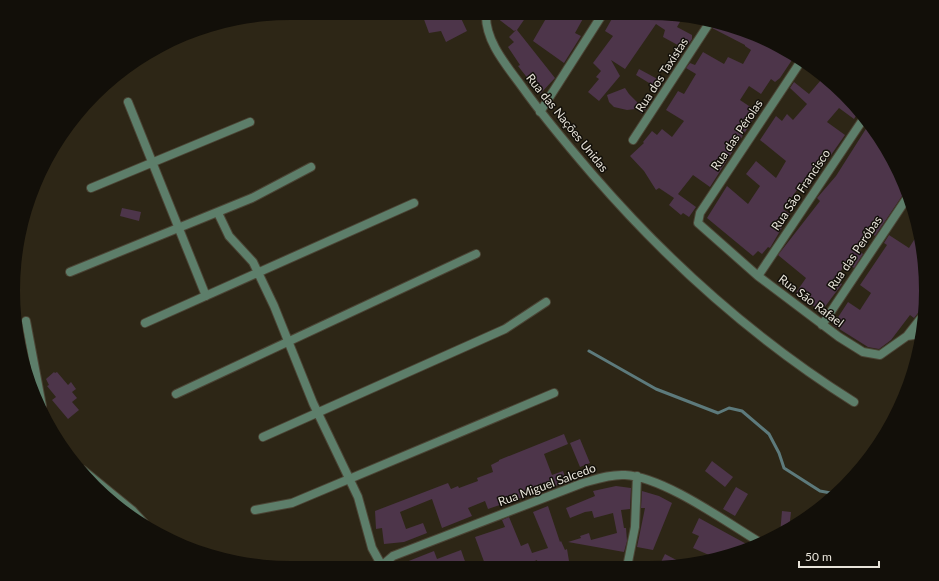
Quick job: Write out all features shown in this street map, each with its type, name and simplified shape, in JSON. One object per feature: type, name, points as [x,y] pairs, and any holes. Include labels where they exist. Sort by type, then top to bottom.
[{"type":"street","name":"Rua das Nações Unidas","points":[[486,20],[490,36],[498,52],[540,112],[634,222],[686,274],[778,351],[817,379],[854,402]]},
{"type":"street","points":[[540,112],[599,20]]},
{"type":"street","name":"Rua dos Taxistas","points":[[633,140],[707,26]]},
{"type":"street","name":"Rua das Pérolas","points":[[698,223],[700,212],[798,65]]},
{"type":"street","points":[[128,102],[206,296]]},
{"type":"street","points":[[91,188],[250,122]]},
{"type":"street","name":"Rua São Francisco","points":[[758,276],[861,123]]},
{"type":"street","points":[[70,272],[218,213],[252,198],[311,167]]},
{"type":"street","name":"Rua das Peróbas","points":[[822,324],[904,201]]},
{"type":"street","points":[[145,323],[414,203]]},
{"type":"street","points":[[218,213],[229,236],[253,262],[258,272],[318,413],[358,497],[372,548],[380,561]]},
{"type":"street","name":"Rua São Rafael","points":[[698,223],[758,276],[856,348],[871,354],[884,353],[908,336],[915,335]]},
{"type":"street","points":[[176,394],[476,254]]},
{"type":"street","points":[[263,438],[505,329],[546,302]]},
{"type":"street","points":[[26,321],[39,388]]},
{"type":"street","points":[[908,336],[917,324]]},
{"type":"street","points":[[255,510],[292,503],[554,393]]},
{"type":"street","name":"Rua Miguel Salcedo","points":[[387,561],[393,556],[583,483],[606,477],[624,475],[637,476],[670,488],[754,539]]},
{"type":"street","points":[[628,561],[635,527],[637,476]]},
{"type":"street","points":[[109,491],[123,502]]},
{"type":"building","points":[[424,20],[462,20],[467,31],[446,42],[441,31],[429,33]]},
{"type":"building","points":[[500,20],[524,20],[517,30],[555,78],[540,94],[518,66],[520,65],[508,47],[514,42],[509,37],[516,30],[514,31]]},
{"type":"building","points":[[545,20],[582,20],[575,33],[581,36],[564,63],[533,41]]},
{"type":"building","points":[[611,20],[680,22],[677,27],[692,35],[692,39],[685,49],[663,37],[665,30],[656,24],[625,69],[611,60],[620,76],[599,101],[588,92],[599,79],[596,77],[601,71],[593,63],[613,36],[605,31]]},
{"type":"building","points":[[712,28],[735,34],[752,41],[791,61],[780,78],[775,82],[771,79],[761,94],[749,86],[740,100],[758,112],[710,187],[693,175],[678,194],[696,207],[689,217],[683,213],[681,215],[669,205],[674,198],[659,188],[656,190],[644,171],[630,156],[644,143],[643,142],[652,131],[657,135],[662,129],[672,137],[684,121],[666,110],[678,91],[684,94],[696,74],[686,68],[690,63],[695,65],[703,52],[724,64],[728,57],[743,64],[751,50],[745,45]]},
{"type":"building","points":[[639,69],[663,82],[659,89],[636,75]]},
{"type":"building","points":[[820,81],[840,99],[856,117],[854,119],[839,108],[827,122],[845,135],[824,165],[818,161],[805,178],[812,183],[807,190],[800,186],[783,209],[790,214],[770,248],[768,247],[762,254],[758,251],[753,256],[707,218],[727,186],[748,204],[760,186],[746,174],[756,161],[776,178],[786,161],[760,140],[776,116],[782,121],[787,114],[793,120],[807,104],[790,88],[794,82],[809,94]]},
{"type":"building","points":[[625,88],[639,104],[640,103],[647,108],[642,114],[636,109],[627,110],[614,107],[609,102],[607,95]]},
{"type":"building","points":[[866,130],[883,155],[902,196],[875,236],[870,232],[857,248],[863,254],[854,268],[847,263],[835,278],[842,284],[821,312],[803,298],[802,300],[795,294],[806,278],[778,255],[820,201],[817,198],[836,176]]},
{"type":"building","points":[[122,208],[141,212],[139,221],[120,216]]},
{"type":"building","points":[[889,235],[909,248],[914,240],[917,255],[919,290],[918,313],[914,318],[910,315],[891,340],[879,349],[868,347],[833,325],[848,302],[860,310],[871,293],[860,285],[887,245],[884,243]]},
{"type":"building","points":[[54,372],[57,372],[68,385],[71,382],[76,389],[72,392],[77,398],[72,402],[79,410],[68,419],[52,400],[56,397],[47,386],[49,385],[46,379]]},
{"type":"building","points":[[564,434],[568,444],[544,454],[552,475],[563,471],[567,482],[488,509],[485,501],[468,508],[472,516],[442,528],[432,499],[400,512],[406,529],[423,523],[427,533],[404,542],[384,544],[382,528],[376,529],[375,511],[448,483],[451,489],[458,486],[459,488],[478,481],[477,478],[493,472],[491,465],[499,460]]},
{"type":"building","points":[[580,439],[590,463],[580,467],[570,443]]},
{"type":"building","points":[[712,461],[733,477],[725,487],[705,471]]},
{"type":"building","points":[[616,486],[631,488],[630,509],[621,510],[624,528],[626,528],[627,541],[624,552],[568,542],[581,538],[580,536],[589,533],[591,540],[617,533],[613,513],[594,518],[592,511],[570,518],[566,508],[595,496],[593,491]]},
{"type":"building","points":[[736,487],[748,494],[735,516],[723,509]]},
{"type":"building","points":[[642,491],[659,496],[672,503],[653,550],[637,547],[645,508],[641,508]]},
{"type":"building","points":[[548,506],[560,542],[561,541],[565,550],[567,549],[569,561],[484,561],[475,537],[505,527],[502,520],[509,517],[521,546],[528,543],[532,553],[548,548],[533,512]]},
{"type":"building","points":[[782,511],[791,512],[790,521],[781,527]]},
{"type":"building","points":[[699,518],[745,543],[708,554],[693,548],[699,536],[692,533]]},
{"type":"building","points":[[461,550],[465,561],[409,561],[434,551],[437,559]]},
{"type":"building","points":[[665,554],[675,559],[666,560],[662,560]]},
{"type":"waterway","points":[[589,351],[656,389],[718,413],[729,408],[742,411],[769,434],[779,453],[784,468],[820,491],[829,493]]}]
